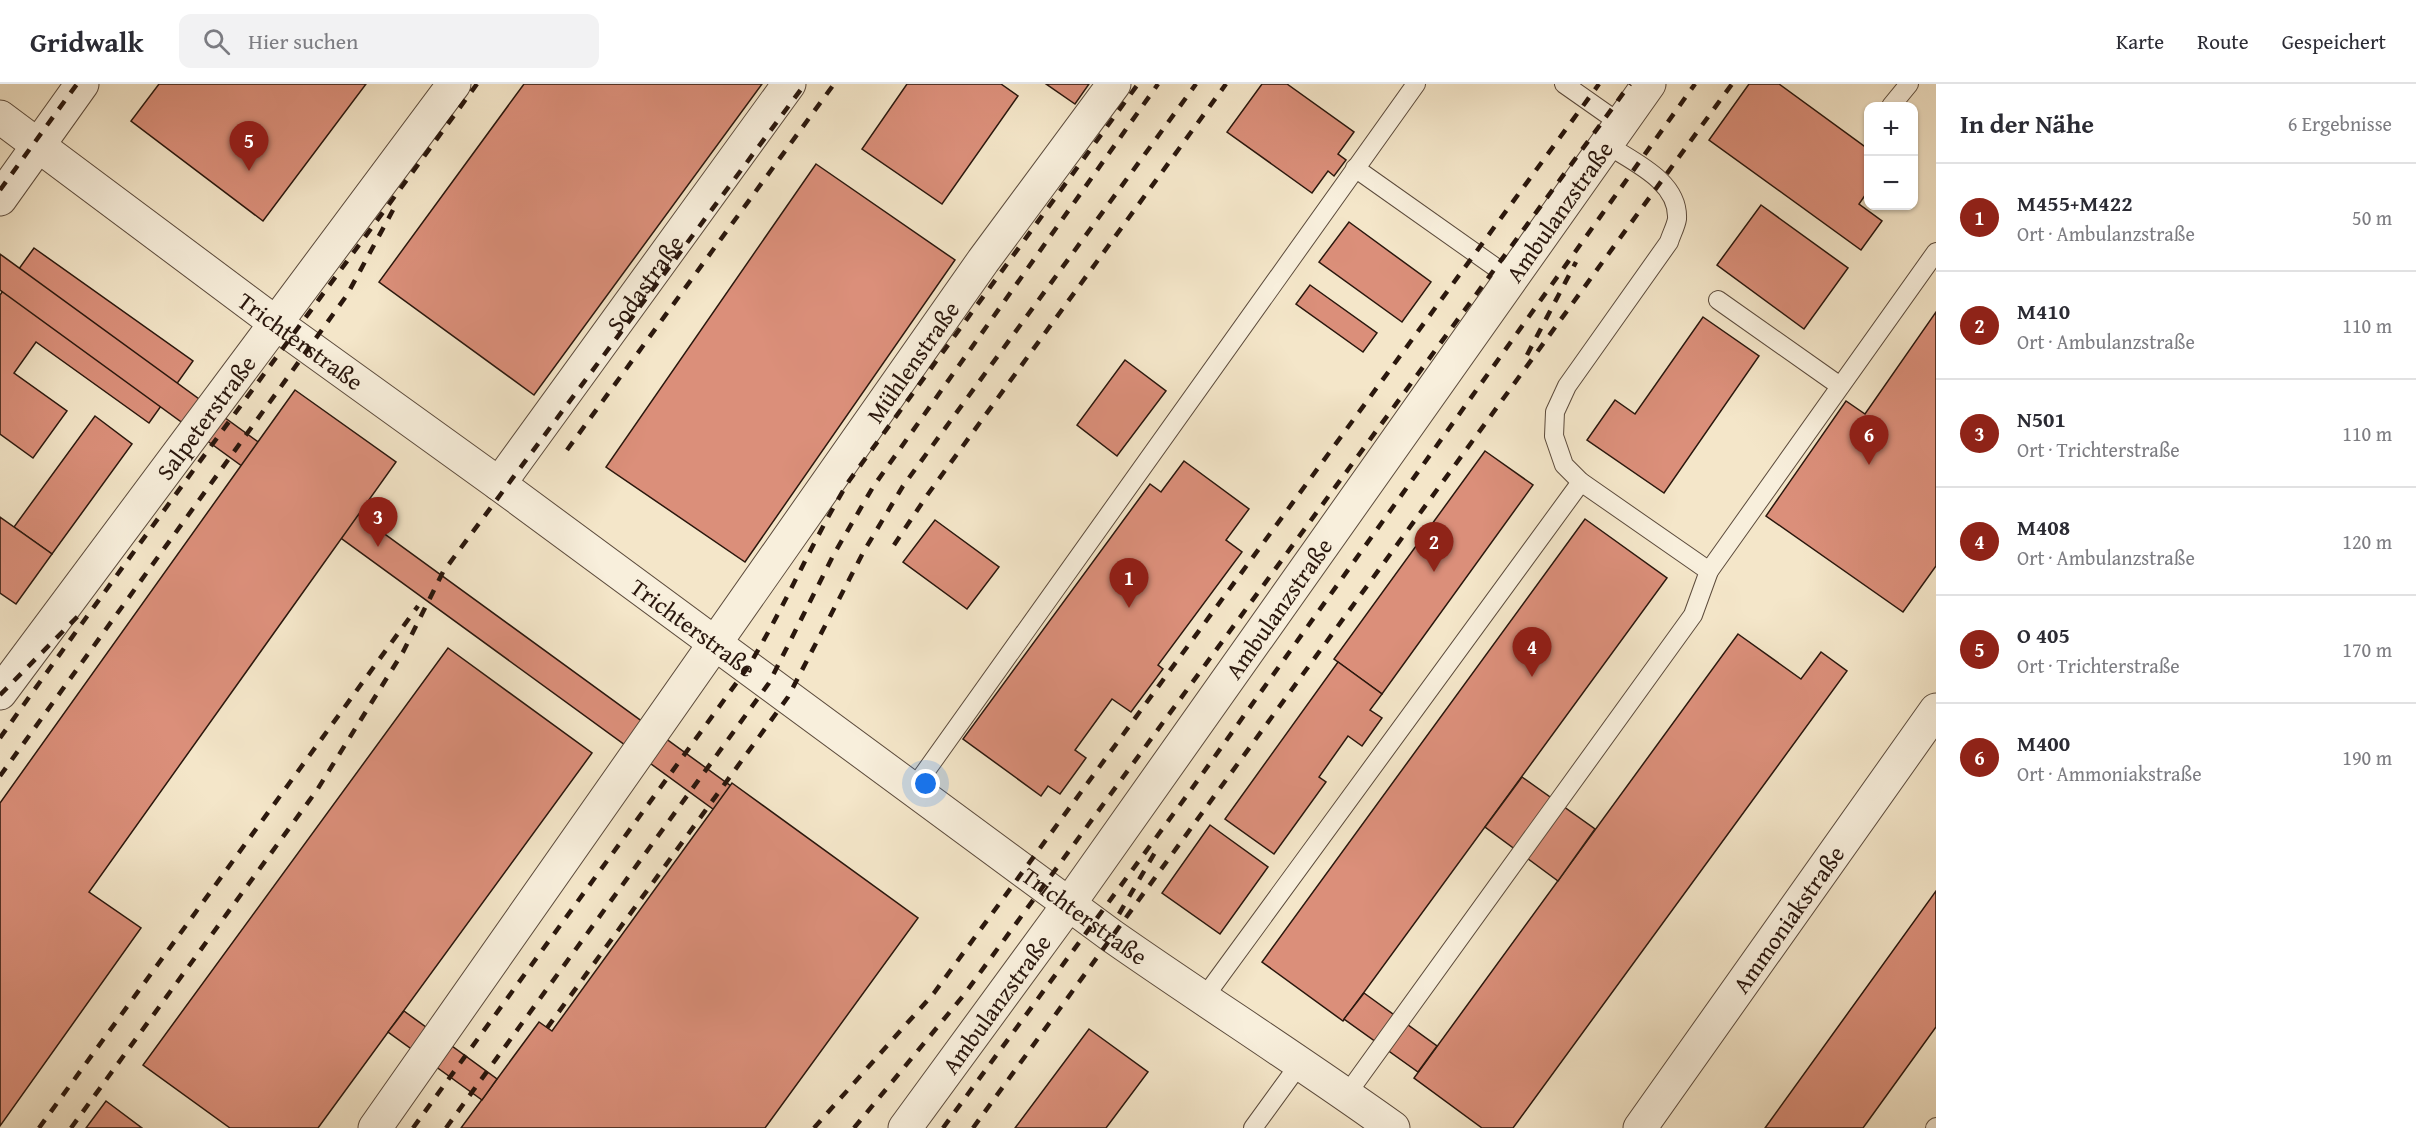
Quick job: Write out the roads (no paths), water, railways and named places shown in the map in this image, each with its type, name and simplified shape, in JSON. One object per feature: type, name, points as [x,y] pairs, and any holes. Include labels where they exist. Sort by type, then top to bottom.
[{"type":"street","points":[[0,199],[82,84]]},
{"type":"street","name":"Salpeterstraße","points":[[0,693],[454,84]]},
{"type":"street","name":"Sodastraße","points":[[499,484],[789,84]]},
{"type":"street","name":"Mühlenstraße","points":[[375,1128],[983,261],[1114,84]]},
{"type":"street","name":"Ambulanzstraße","points":[[905,1128],[1069,904],[1649,84]]},
{"type":"street","name":"Trichterstraße","points":[[0,117],[277,324],[499,484],[1069,904],[1203,999],[1301,1062],[1393,1128]]},
{"type":"street","name":"Ammoniakstraße","points":[[1640,1128],[1936,710]]},
{"type":"lane","points":[[913,789],[1416,84]]},
{"type":"lane","points":[[1564,84],[1674,197],[1677,221],[1669,242],[1568,386],[1555,412],[1554,436],[1564,465],[1581,482],[1709,571]]},
{"type":"lane","points":[[1894,102],[1909,84]]},
{"type":"lane","points":[[1355,168],[1512,279]]},
{"type":"lane","points":[[1347,1094],[1694,615],[1709,571],[1936,252]]},
{"type":"lane","points":[[1718,300],[1840,386]]},
{"type":"lane","points":[[1203,999],[1581,482]]},
{"type":"lane","points":[[1253,1128],[1301,1062]]},
{"type":"railway","points":[[0,190],[77,84]]},
{"type":"railway","points":[[0,738],[477,84]]},
{"type":"railway","points":[[71,1128],[317,790],[403,652],[443,572],[805,84]]},
{"type":"railway","points":[[567,450],[834,84]]},
{"type":"railway","points":[[413,1128],[748,667],[849,481],[1138,84]]},
{"type":"railway","points":[[446,1128],[769,683],[834,554],[873,487],[1158,84]]},
{"type":"railway","points":[[547,1028],[788,697],[864,551],[903,486],[1196,84]]},
{"type":"railway","points":[[894,545],[928,494],[1226,84]]},
{"type":"railway","points":[[814,1128],[934,993],[1599,84]]},
{"type":"railway","points":[[854,1128],[963,996],[1630,84]]},
{"type":"railway","points":[[943,1128],[1188,794],[1695,84]]},
{"type":"railway","points":[[973,1128],[1732,84]]},
{"type":"railway","points":[[0,776],[347,295],[393,210]]},
{"type":"railway","points":[[1527,355],[1576,262]]},
{"type":"railway","points":[[39,1128],[418,606]]},
{"type":"railway","points":[[0,695],[82,612]]},
{"type":"railway","points":[[1119,914],[1157,849]]},
{"type":"place","name":"O 405","points":[[249,171]]},
{"type":"place","name":"M400","points":[[1869,465]]},
{"type":"place","name":"N501","points":[[378,547]]},
{"type":"place","name":"M410","points":[[1434,572]]},
{"type":"place","name":"M455+M422","points":[[1129,608]]},
{"type":"place","name":"M408","points":[[1532,677]]}]
